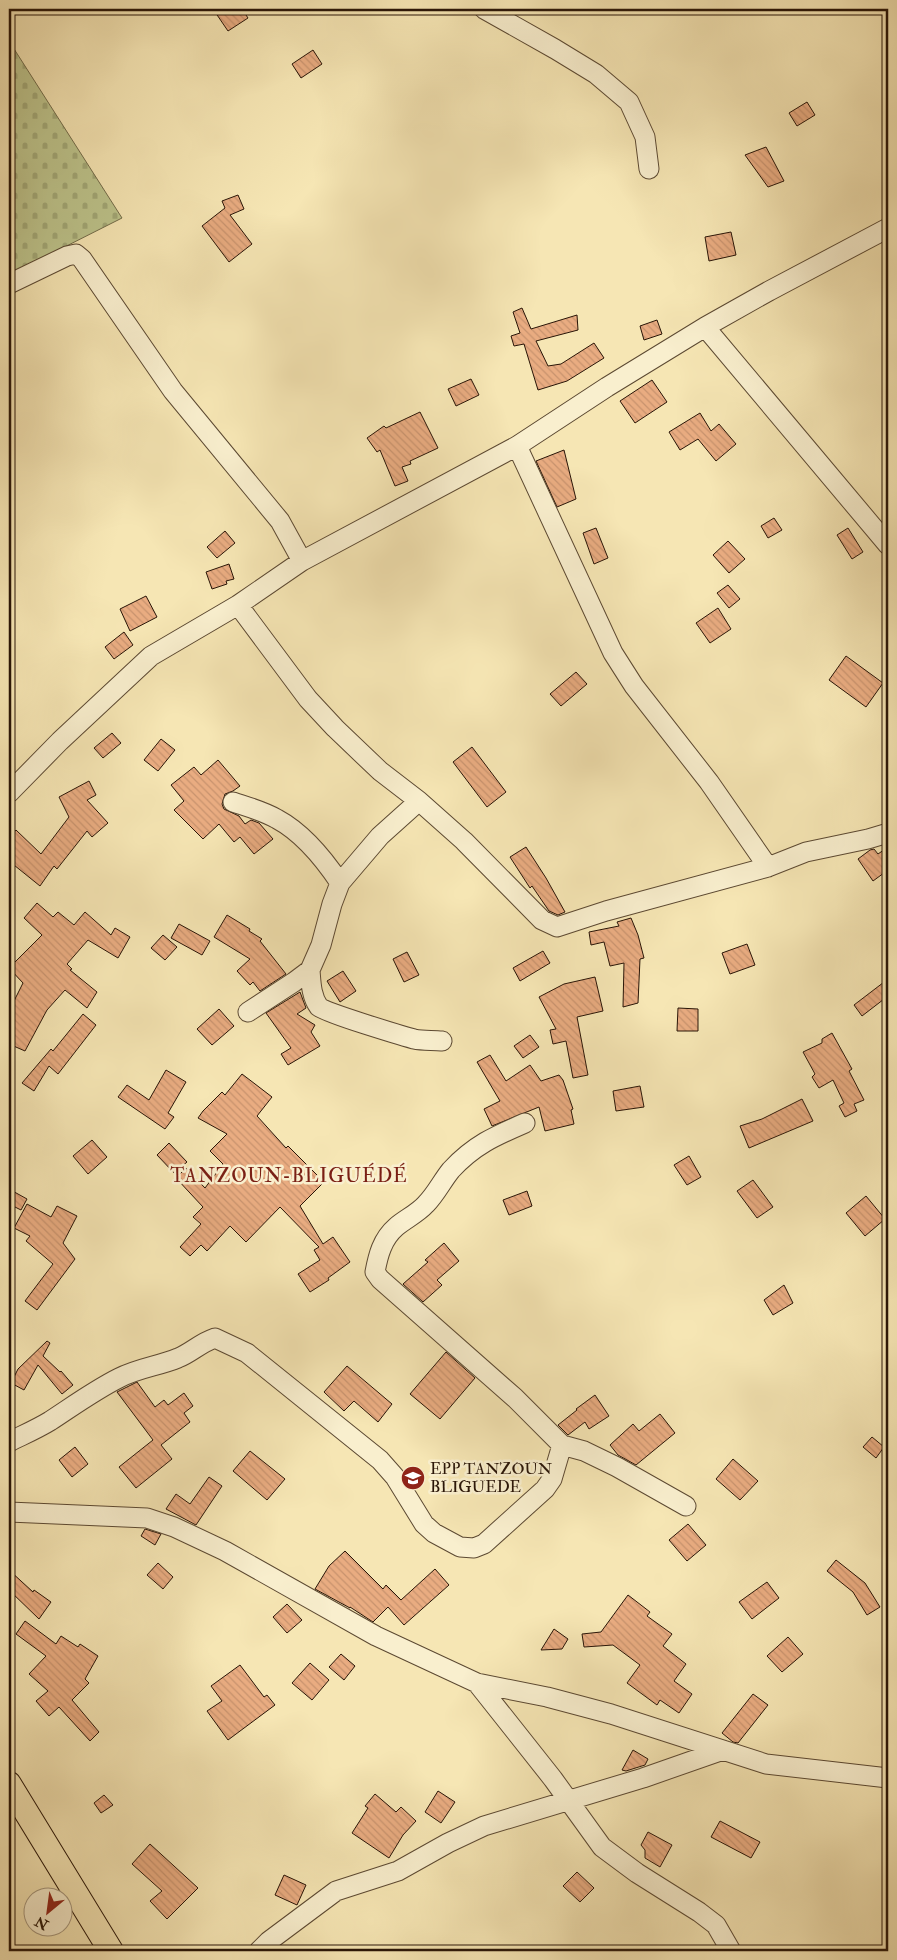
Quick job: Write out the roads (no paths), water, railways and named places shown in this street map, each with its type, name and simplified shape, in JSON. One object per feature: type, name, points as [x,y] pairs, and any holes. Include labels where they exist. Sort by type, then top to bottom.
[{"type":"main road","points":[[9,1784],[111,1951]]},
{"type":"street","points":[[484,9],[556,48],[596,74],[629,102],[645,137],[649,169]]},
{"type":"street","points":[[9,793],[60,741],[151,656],[238,605],[302,561],[517,446],[607,387],[705,328],[769,291],[888,228]]},
{"type":"street","points":[[9,284],[67,256],[76,254],[82,259],[173,391],[280,522],[302,561]]},
{"type":"street","points":[[705,328],[888,545]]},
{"type":"street","points":[[517,446],[613,653],[634,686],[709,782],[768,867]]},
{"type":"street","points":[[238,605],[313,704],[355,749],[419,801],[464,841],[542,920],[557,927],[625,905],[768,867],[806,852],[861,841],[888,833]]},
{"type":"street","points":[[419,801],[380,836],[340,883],[321,944],[310,970],[311,986],[315,999],[321,1008],[334,1015],[415,1039],[442,1041]]},
{"type":"street","points":[[233,802],[263,812],[291,827],[330,868],[340,883]]},
{"type":"street","points":[[248,1012],[310,970]]},
{"type":"street","points":[[525,1124],[488,1139],[452,1169],[427,1204],[395,1228],[385,1240],[375,1272],[380,1279],[515,1398],[562,1445],[584,1451],[617,1467],[686,1506]]},
{"type":"street","points":[[9,1442],[49,1421],[121,1377],[176,1359],[188,1353],[202,1342],[215,1338],[246,1353],[380,1460],[395,1477],[424,1524],[441,1537],[460,1547],[474,1548],[484,1544],[545,1489],[552,1479],[562,1445]]},
{"type":"street","points":[[9,1512],[147,1518],[174,1527],[265,1573],[376,1636],[477,1683],[575,1704],[766,1764],[888,1778]]},
{"type":"street","points":[[477,1683],[602,1847],[637,1873],[699,1912],[716,1925],[731,1951]]},
{"type":"street","points":[[259,1951],[269,1941],[336,1890],[398,1871],[448,1843],[484,1826],[643,1778],[723,1750]]},
{"type":"place","name":"EPP TANZOUN BLIGUEDE","points":[[413,1478]]},
{"type":"district","name":"TANZOUN-BLIGUÉDÉ","points":[[289,1176]]}]
